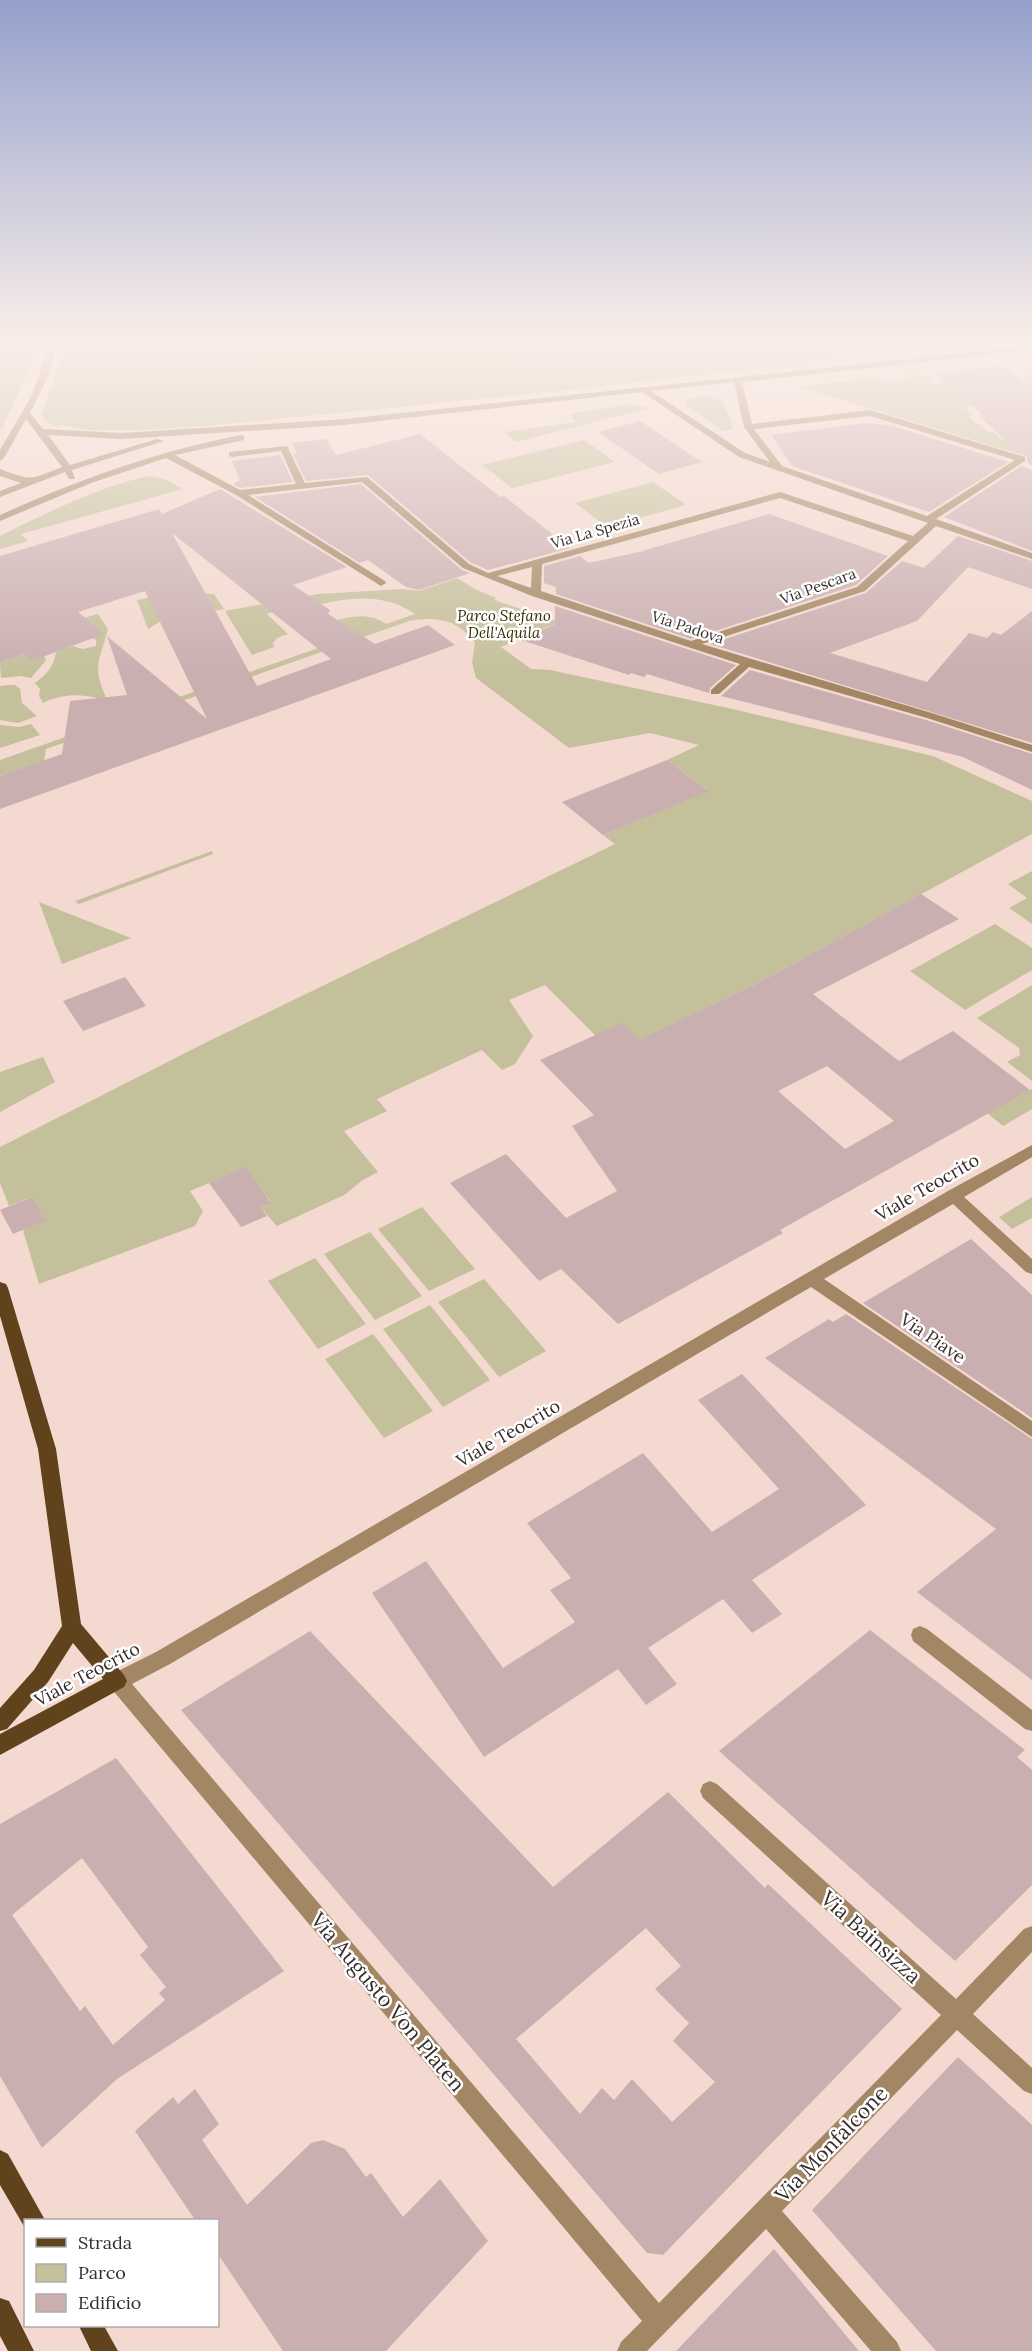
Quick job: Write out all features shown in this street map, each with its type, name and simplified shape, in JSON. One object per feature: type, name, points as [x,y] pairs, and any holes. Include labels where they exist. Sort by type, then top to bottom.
[{"type":"main road","points":[[0,1288],[47,1449],[72,1628],[117,1681]]},
{"type":"main road","points":[[0,1722],[41,1676],[72,1628]]},
{"type":"main road","name":"Viale Teocrito","points":[[0,1745],[117,1681]]},
{"type":"main road","points":[[0,2162],[32,2219]]},
{"type":"main road","points":[[0,2310],[21,2351]]},
{"type":"main road","points":[[92,2327],[105,2351]]},
{"type":"street","points":[[57,453],[76,485]]},
{"type":"street","points":[[0,494],[68,468],[117,453]]},
{"type":"street","points":[[0,518],[76,485],[171,453]]},
{"type":"street","points":[[232,454],[243,453]]},
{"type":"street","points":[[239,494],[302,486],[286,453]]},
{"type":"street","points":[[739,453],[1032,556]]},
{"type":"street","points":[[764,453],[780,469]]},
{"type":"street","name":"Via Pescara","points":[[692,644],[861,589],[931,521],[1022,459],[1001,453]]},
{"type":"street","points":[[166,454],[239,494],[381,583]]},
{"type":"street","points":[[0,472],[10,478],[31,482],[76,485]]},
{"type":"street","name":"Via Padova","points":[[302,486],[364,479],[466,566],[487,576],[747,663],[931,716],[1032,749]]},
{"type":"street","name":"Via La Spezia","points":[[487,576],[780,495],[914,540]]},
{"type":"street","points":[[536,594],[537,563]]},
{"type":"street","points":[[715,692],[747,663]]},
{"type":"street","name":"Viale Teocrito","points":[[117,1681],[163,1658],[1032,1150]]},
{"type":"street","points":[[953,1195],[1032,1268]]},
{"type":"street","name":"Via Piave","points":[[811,1279],[1032,1430]]},
{"type":"street","points":[[920,1635],[1032,1722]]},
{"type":"street","name":"Via Augusto Von Platen","points":[[117,1681],[659,2322]]},
{"type":"street","name":"Via Bainsizza","points":[[710,1791],[1032,2083]]},
{"type":"street","name":"Via Monfalcone","points":[[630,2351],[1032,1937]]},
{"type":"street","points":[[766,2211],[888,2351]]},
{"type":"green space","points":[[532,453],[602,453],[615,462],[512,488],[482,465]]},
{"type":"green space","points":[[1015,453],[1027,453],[1032,458]]},
{"type":"green space","points":[[149,476],[164,479],[183,489],[21,534],[28,541],[0,549],[0,536],[16,528],[93,493]]},
{"type":"green space","points":[[653,482],[686,505],[607,527],[575,503]]},
{"type":"green space","name":"Parco Stefano Dell'Aquila","points":[[457,578],[496,598],[494,600],[559,622],[501,647],[531,669],[550,670],[728,708],[933,756],[1032,801],[1032,834],[754,985],[639,1041],[595,1035],[545,985],[509,1000],[533,1036],[515,1064],[502,1070],[482,1050],[377,1099],[387,1111],[344,1131],[378,1172],[344,1195],[277,1226],[260,1207],[271,1202],[245,1168],[190,1191],[203,1211],[195,1226],[39,1284],[23,1230],[44,1221],[31,1197],[9,1206],[0,1183],[0,1147],[209,1041],[615,844],[603,835],[708,790],[667,760],[699,745],[650,733],[569,748],[476,678],[472,662],[475,643],[469,635],[454,625],[428,619],[409,621],[46,749],[44,761],[0,776],[0,760],[321,647],[302,633],[344,618],[366,617],[386,624],[415,614],[392,603],[367,599],[342,600],[314,606],[290,606],[267,614],[288,634],[277,638],[273,643],[274,647],[252,655],[225,611],[318,594],[404,589],[419,591]]},
{"type":"green space","points":[[173,593],[214,594],[224,609],[161,621],[148,629],[137,600]]},
{"type":"green space","points":[[98,614],[108,629],[99,658],[98,673],[108,702],[76,695],[59,697],[43,703],[39,696],[40,689],[35,683],[49,670],[56,652],[72,646],[83,649],[96,646],[96,640],[88,636],[84,618]]},
{"type":"green space","points":[[24,654],[32,661],[44,656],[46,660],[31,678],[20,676],[1,678],[0,663]]},
{"type":"green space","points":[[15,685],[20,689],[22,703],[37,716],[18,723],[0,720],[0,686]]},
{"type":"green space","points":[[31,724],[40,735],[0,748],[0,725],[19,727]]},
{"type":"green space","points":[[212,851],[213,854],[79,904],[75,901]]},
{"type":"green space","points":[[1032,871],[1032,924],[1009,908],[1027,898],[1008,884]]},
{"type":"green space","points":[[39,902],[131,938],[62,964]]},
{"type":"green space","points":[[995,924],[1032,948],[1032,970],[965,1010],[910,971]]},
{"type":"green space","points":[[1032,985],[1032,1081],[1007,1062],[1020,1055],[1019,1048],[977,1018]]},
{"type":"green space","points":[[43,1057],[55,1082],[0,1112],[0,1072]]},
{"type":"green space","points":[[1032,1089],[1032,1109],[1003,1126],[987,1113]]},
{"type":"green space","points":[[1032,1197],[1032,1218],[1012,1229],[999,1217]]},
{"type":"green space","points":[[422,1207],[475,1269],[429,1291],[378,1229]]},
{"type":"green space","points":[[370,1232],[422,1296],[375,1320],[324,1254]]},
{"type":"green space","points":[[315,1258],[366,1324],[318,1349],[268,1281]]},
{"type":"green space","points":[[484,1279],[546,1351],[499,1377],[438,1302]]},
{"type":"green space","points":[[430,1305],[490,1380],[443,1407],[383,1329]]},
{"type":"green space","points":[[373,1334],[433,1411],[384,1438],[325,1359]]},
{"type":"building","points":[[335,453],[336,455],[345,453],[444,453],[570,548],[488,570],[470,562],[368,475],[306,481],[293,454]]},
{"type":"building","points":[[628,453],[688,453],[702,462],[659,474]]},
{"type":"building","points":[[783,453],[978,453],[1008,462],[929,512],[792,466]]},
{"type":"building","points":[[1020,453],[1032,453],[1032,466],[1027,461],[1027,456]]},
{"type":"building","points":[[280,455],[293,482],[240,488],[233,484],[240,480],[232,461]]},
{"type":"building","points":[[1021,466],[1032,470],[1032,551],[944,517]]},
{"type":"building","points":[[361,484],[462,570],[470,573],[419,590],[406,587],[368,560],[360,563],[255,497]]},
{"type":"building","points":[[220,489],[347,567],[293,585],[330,610],[328,614],[375,644],[428,625],[455,645],[0,809],[0,776],[62,754],[70,701],[127,695],[107,636],[207,719],[145,591],[78,612],[104,634],[32,661],[24,654],[0,663],[0,556],[159,509],[162,514]],"holes":[[[172,533],[331,659],[257,686]]]},
{"type":"building","points":[[769,514],[888,556],[856,585],[691,639],[556,594],[556,587],[544,583],[544,566],[580,556],[589,563],[639,552]]},
{"type":"building","points":[[958,536],[1032,561],[1032,589],[968,567],[917,621],[830,653],[927,682],[969,633],[987,638],[993,632],[1001,635],[1032,611],[1032,743],[710,644],[866,593],[902,561],[924,568]]},
{"type":"building","points":[[555,606],[736,665],[710,688],[709,693],[647,674],[644,677],[631,673],[629,675],[521,640],[555,624]]},
{"type":"building","points":[[750,670],[926,720],[1032,754],[1032,790],[963,757],[721,696]]},
{"type":"building","points":[[667,760],[709,791],[603,835],[562,802]]},
{"type":"building","points":[[921,894],[959,919],[813,994],[899,1061],[953,1031],[1030,1090],[780,1230],[783,1233],[618,1324],[561,1269],[539,1281],[450,1183],[506,1154],[566,1218],[617,1191],[572,1126],[594,1115],[540,1060],[622,1023],[639,1040],[754,985]],"holes":[[[827,1066],[894,1121],[845,1149],[778,1091]]]},
{"type":"building","points":[[125,977],[146,1006],[83,1031],[63,1001]]},
{"type":"building","points":[[246,1167],[271,1203],[260,1207],[267,1216],[241,1227],[209,1183]]},
{"type":"building","points":[[32,1197],[45,1221],[13,1234],[0,1210]]},
{"type":"building","points":[[971,1239],[1032,1295],[1032,1418],[863,1303]]},
{"type":"building","points":[[846,1314],[1032,1439],[1032,1680],[917,1592],[996,1529],[765,1358],[829,1319],[833,1322]]},
{"type":"building","points":[[742,1374],[866,1505],[752,1580],[782,1614],[752,1633],[723,1599],[648,1648],[677,1684],[646,1705],[618,1669],[484,1757],[372,1593],[426,1561],[503,1668],[575,1622],[550,1590],[571,1578],[527,1523],[643,1453],[712,1532],[779,1489],[698,1400]]},
{"type":"building","points":[[870,1630],[1025,1750],[1017,1757],[1032,1770],[1032,1885],[955,1961],[719,1751]]},
{"type":"building","points":[[310,1631],[553,1887],[668,1792],[765,1888],[768,1884],[902,2009],[663,2255],[647,2253],[181,1710]],"holes":[[[646,1928],[681,1966],[655,1989],[689,2023],[673,2041],[715,2082],[672,2122],[632,2079],[614,2100],[602,2088],[580,2114],[516,2039]]]},
{"type":"building","points":[[116,1758],[284,1971],[117,2079],[42,2148],[0,2076],[0,1824]],"holes":[[[82,1858],[148,1947],[140,1955],[166,1987],[159,1993],[165,2000],[113,2045],[85,2006],[80,2011],[12,1915]]]},
{"type":"building","points":[[958,2057],[1032,2125],[1032,2351],[936,2351],[812,2210]]},
{"type":"building","points":[[195,2089],[219,2124],[202,2140],[247,2205],[311,2143],[323,2140],[345,2149],[366,2177],[371,2173],[403,2217],[440,2179],[488,2241],[386,2351],[283,2351],[219,2255],[219,2219],[194,2219],[135,2131],[173,2097],[178,2104]]},
{"type":"building","points":[[774,2249],[859,2351],[676,2351],[699,2327]]}]
